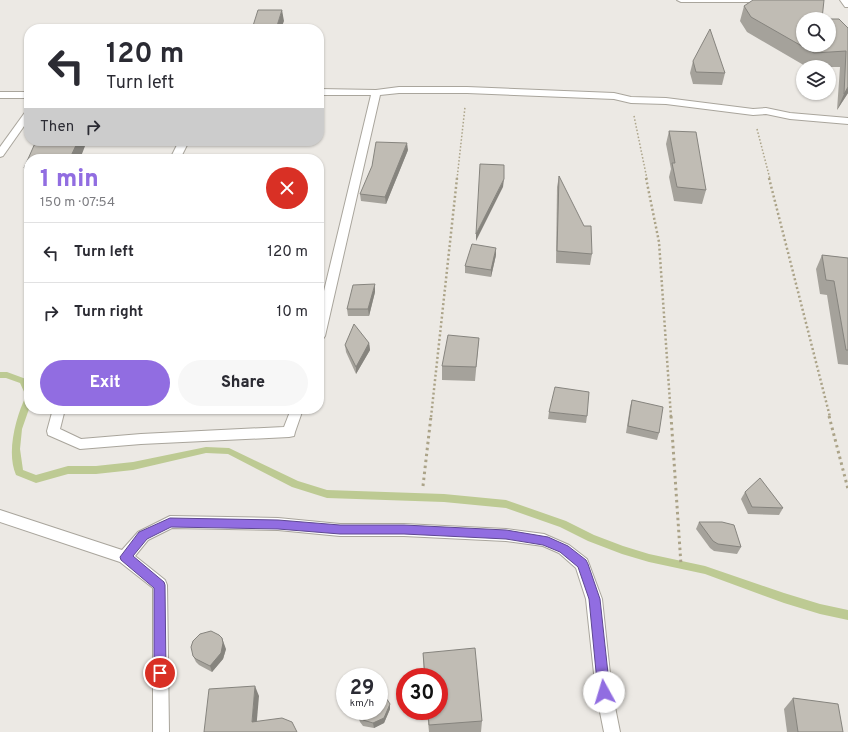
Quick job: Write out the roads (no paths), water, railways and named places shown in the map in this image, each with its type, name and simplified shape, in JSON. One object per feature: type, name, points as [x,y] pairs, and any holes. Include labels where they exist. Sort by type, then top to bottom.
[{"type":"street","points":[[681,0],[770,0]]},
{"type":"street","points":[[844,0],[848,5]]},
{"type":"street","points":[[324,92],[376,93],[399,90],[467,90],[614,96],[631,100],[666,101],[753,112],[766,111],[790,116],[848,120]]},
{"type":"street","points":[[324,315],[376,93]]},
{"type":"street","points":[[0,95],[24,95]]},
{"type":"street","points":[[0,154],[24,120]]},
{"type":"street","points":[[58,414],[53,431],[80,444],[155,438],[289,432],[295,414]]},
{"type":"street","points":[[0,516],[125,557],[160,585],[161,732]]},
{"type":"street","points":[[125,557],[143,536],[170,522],[278,524],[340,530],[404,530],[506,535],[544,540],[564,549],[582,564],[594,599],[604,692],[612,732]]},
{"type":"waterway","points":[[0,375],[7,375],[23,381],[24,383]]},
{"type":"waterway","points":[[24,412],[18,429],[16,449],[19,472],[36,479],[68,470],[96,470],[133,466],[206,450],[229,451],[295,484],[327,494],[444,498],[506,504],[563,524],[591,538],[622,550],[649,558],[705,570],[784,598],[820,609],[848,615]]}]
